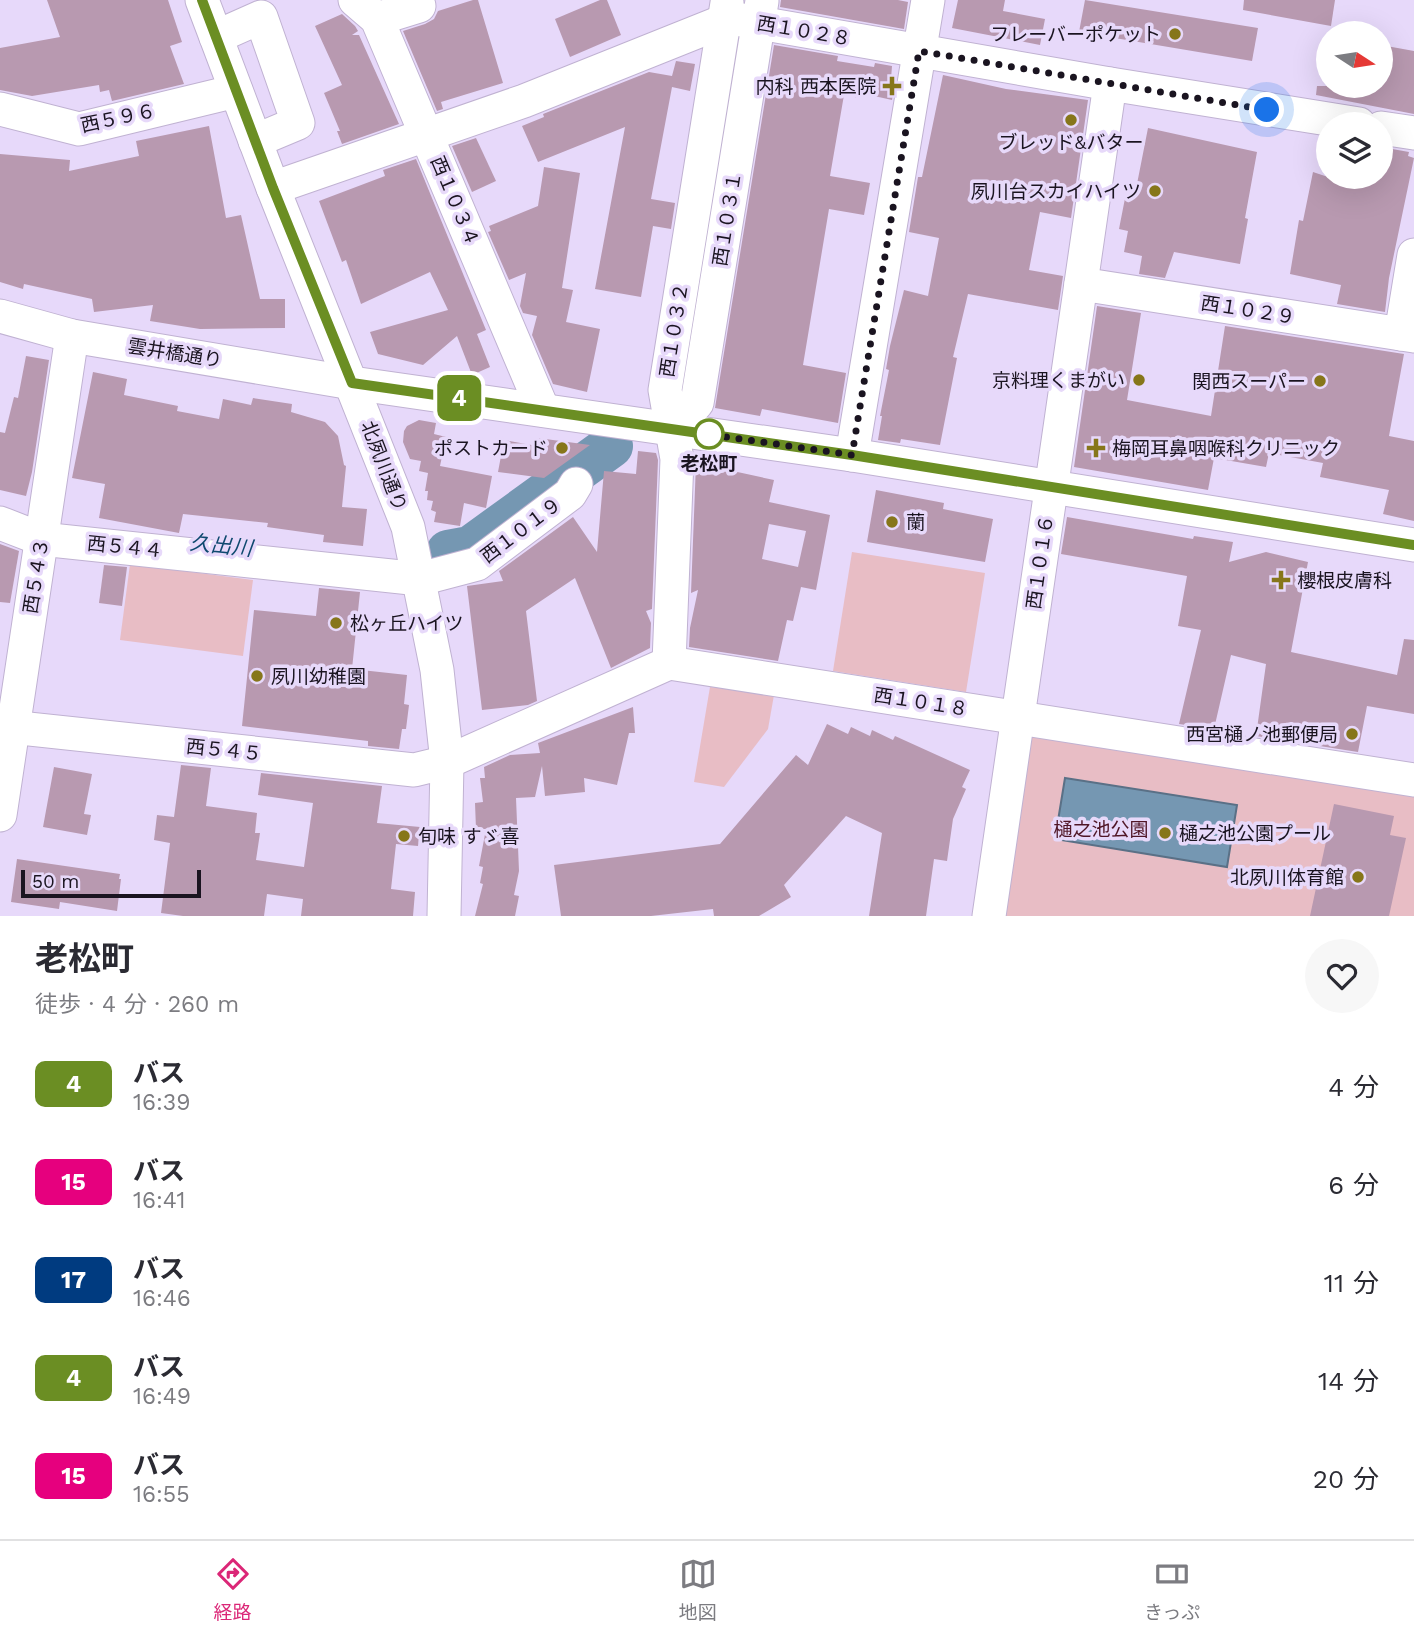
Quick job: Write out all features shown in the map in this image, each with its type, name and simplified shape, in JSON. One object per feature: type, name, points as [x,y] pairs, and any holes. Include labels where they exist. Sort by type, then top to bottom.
[{"type":"street","name":"北夙川通り","points":[[202,0],[273,188],[408,527],[437,670],[447,762],[444,916]]},
{"type":"street","points":[[852,455],[928,0]]},
{"type":"street","points":[[366,10],[419,6]]},
{"type":"street","name":"西１０３４","points":[[366,10],[426,135],[543,410]]},
{"type":"street","points":[[273,188],[524,101],[744,14]]},
{"type":"street","name":"西１０２８","points":[[744,14],[919,51],[1316,117]]},
{"type":"street","name":"西１０３２","points":[[669,663],[677,459],[665,390],[744,14]]},
{"type":"street","points":[[216,37],[261,17],[298,122],[255,141]]},
{"type":"street","name":"西１０１６","points":[[989,916],[1110,84]]},
{"type":"street","name":"西５９６","points":[[0,109],[79,129],[236,91]]},
{"type":"street","points":[[1393,130],[1414,133]]},
{"type":"street","points":[[1408,335],[1414,256]]},
{"type":"street","name":"西１０２９","points":[[1081,284],[1408,335]]},
{"type":"street","name":"雲井橋通り","points":[[0,316],[72,336],[352,383],[852,455],[1414,545]]},
{"type":"street","name":"西５４３","points":[[0,815],[6,726],[41,538],[72,336]]},
{"type":"street","name":"西１０１９","points":[[420,579],[477,564],[570,494],[576,484]]},
{"type":"street","name":"西５４４","points":[[0,523],[41,538],[420,579]]},
{"type":"street","points":[[447,762],[669,663]]},
{"type":"street","name":"西１０１８","points":[[669,663],[1414,780]]},
{"type":"street","name":"西５４５","points":[[6,726],[414,771],[447,762]]},
{"type":"green space","points":[[852,552],[985,573],[966,692],[833,671]]},
{"type":"green space","points":[[130,564],[253,580],[243,656],[120,640]]},
{"type":"green space","points":[[710,687],[774,695],[768,729],[724,787],[694,782]]},
{"type":"green space","name":"樋之池公園","points":[[1026,735],[1414,791],[1414,916],[1000,916]]},
{"type":"water","points":[[1065,778],[1237,805],[1227,867],[1055,839]]},
{"type":"building","points":[[47,0],[168,0],[182,42],[170,46],[184,84],[112,101],[109,90],[100,92],[99,85],[32,96],[0,90],[0,48],[60,37]]},
{"type":"building","points":[[478,0],[503,83],[441,102],[443,109],[437,111],[403,31],[434,19],[438,11]]},
{"type":"building","points":[[600,0],[607,0],[621,35],[570,57],[555,19]]},
{"type":"building","points":[[781,0],[908,2],[904,29],[780,7]]},
{"type":"building","points":[[958,0],[1005,0],[1003,11],[1045,19],[1040,45],[952,28]]},
{"type":"building","points":[[1085,0],[1258,28],[1252,61],[1079,32]]},
{"type":"building","points":[[1244,0],[1335,0],[1332,21],[1316,21],[1316,23],[1243,10]]},
{"type":"building","points":[[342,14],[358,31],[352,35],[359,35],[399,124],[342,144],[337,131],[340,131],[324,93],[342,85],[315,26]]},
{"type":"building","points":[[774,45],[838,56],[837,61],[874,67],[875,63],[892,66],[891,79],[895,80],[892,100],[861,93],[860,98],[844,95],[830,176],[870,183],[864,215],[829,209],[803,365],[846,373],[838,423],[762,409],[760,416],[715,408]]},
{"type":"building","points":[[1393,47],[1414,51],[1414,114],[1331,98],[1393,98]]},
{"type":"building","points":[[676,61],[695,64],[690,91],[672,87],[651,199],[675,203],[671,229],[653,226],[641,297],[595,289],[625,127],[538,162],[522,126],[544,117],[543,114],[649,72],[672,76]]},
{"type":"building","points":[[943,75],[1006,89],[1088,100],[1071,218],[1040,212],[1029,270],[1063,276],[1058,310],[968,294],[953,357],[957,358],[940,445],[901,439],[900,443],[878,440],[889,370],[886,369],[904,290],[928,296],[939,238],[909,232],[918,177],[922,177]]},
{"type":"building","points":[[209,126],[226,218],[241,215],[260,299],[285,299],[285,328],[200,329],[150,321],[153,305],[94,312],[92,299],[24,284],[23,289],[0,282],[0,154],[70,160],[69,171],[139,156],[136,141]]},
{"type":"building","name":"夙川台スカイハイツ","points":[[1148,128],[1257,152],[1240,264],[1174,252],[1165,278],[1139,274],[1142,256],[1124,252],[1128,231],[1119,229],[1128,183],[1137,184]]},
{"type":"building","points":[[476,138],[496,181],[472,192],[452,146]]},
{"type":"building","points":[[1393,149],[1409,152],[1408,156],[1414,158],[1389,278],[1385,312],[1337,304],[1341,285],[1290,274],[1299,220],[1303,221],[1313,172],[1316,173],[1316,189],[1393,189]]},
{"type":"building","points":[[416,159],[486,330],[477,334],[490,367],[472,375],[457,336],[423,365],[378,354],[370,332],[448,310],[430,272],[361,304],[346,260],[342,262],[319,201],[385,176],[383,170]]},
{"type":"building","points":[[544,167],[580,173],[562,288],[573,290],[566,322],[600,329],[587,392],[553,384],[532,335],[537,316],[523,313],[520,306],[526,273],[509,280],[488,232],[491,231],[489,226],[538,206]]},
{"type":"building","points":[[1097,306],[1141,313],[1127,400],[1211,416],[1225,326],[1404,354],[1389,436],[1414,441],[1414,521],[1383,514],[1389,490],[1320,477],[1323,463],[1269,453],[1266,467],[1214,458],[1208,490],[1074,467]]},
{"type":"building","points":[[26,356],[49,360],[26,496],[0,490],[0,432],[5,433],[14,397],[18,398]]},
{"type":"building","points":[[93,372],[127,379],[124,395],[178,406],[177,411],[219,419],[223,399],[251,405],[253,398],[292,404],[291,412],[325,422],[338,436],[346,466],[342,507],[367,509],[363,546],[323,542],[324,535],[267,527],[268,523],[183,514],[179,533],[99,518],[105,484],[72,478]]},
{"type":"building","points":[[419,420],[436,423],[434,434],[446,437],[440,466],[492,476],[486,508],[464,503],[460,526],[434,522],[436,512],[431,510],[433,501],[427,500],[428,491],[425,491],[428,473],[419,471],[421,461],[410,459],[403,442],[407,426]]},
{"type":"building","points":[[538,438],[590,445],[544,478],[498,472],[504,440],[537,446]]},
{"type":"building","points":[[638,451],[656,453],[658,460],[652,609],[646,611],[651,623],[650,648],[611,668],[575,578],[526,611],[537,701],[528,705],[482,710],[467,586],[503,581],[499,571],[573,517],[597,552],[604,471],[636,474]]},
{"type":"building","points":[[696,463],[774,480],[769,502],[830,515],[816,590],[801,587],[793,621],[787,620],[778,661],[689,647],[698,590],[691,593]],"holes":[[[769,524],[806,531],[798,567],[762,559]]]},
{"type":"building","points":[[876,490],[944,503],[943,509],[993,519],[985,562],[867,542]]},
{"type":"building","points":[[1067,517],[1193,539],[1194,536],[1233,542],[1229,562],[1266,552],[1308,562],[1291,652],[1397,675],[1404,639],[1414,640],[1414,714],[1367,706],[1358,752],[1256,736],[1266,664],[1231,655],[1214,729],[1179,724],[1201,630],[1178,626],[1187,576],[1061,554]]},
{"type":"building","points":[[0,544],[19,551],[10,603],[0,602]]},
{"type":"building","points":[[104,565],[127,567],[122,606],[99,603]]},
{"type":"building","points":[[319,588],[360,592],[352,669],[407,675],[404,704],[409,705],[406,729],[402,729],[399,749],[368,746],[368,741],[242,726],[254,610],[316,616]]},
{"type":"building","points":[[633,707],[635,733],[629,733],[617,785],[584,778],[585,792],[545,796],[542,766],[535,797],[516,798],[519,871],[514,895],[519,896],[515,916],[475,916],[483,884],[480,883],[483,867],[479,866],[486,829],[476,829],[475,803],[483,802],[480,778],[485,778],[484,767],[510,755],[540,753],[538,743]]},
{"type":"building","points":[[827,724],[848,734],[851,727],[870,736],[872,730],[893,740],[895,736],[970,770],[962,787],[966,789],[953,819],[947,861],[934,859],[926,916],[869,916],[882,833],[846,816],[784,885],[791,897],[759,916],[714,916],[713,909],[651,916],[561,916],[554,865],[720,844],[796,755],[808,765]]},
{"type":"building","points":[[181,765],[211,768],[206,806],[257,813],[255,833],[260,833],[256,860],[304,867],[313,803],[258,795],[261,773],[382,786],[377,823],[420,827],[418,846],[396,844],[391,889],[415,892],[413,916],[301,916],[303,899],[267,894],[264,916],[183,916],[161,913],[170,843],[154,840],[157,815],[174,817]]},
{"type":"building","points":[[54,767],[92,774],[84,814],[91,815],[87,835],[43,827]]},
{"type":"building","name":"北夙川体育館","points":[[1334,804],[1394,816],[1390,835],[1406,838],[1389,916],[1310,916]]},
{"type":"building","points":[[17,859],[120,874],[117,911],[60,902],[59,909],[11,902]]},
{"type":"waterway","name":"久出川","points":[[448,552],[470,548],[611,446]]},
{"type":"bus line","name":"4","points":[[202,0],[273,188],[352,383],[852,455],[1414,545]]},
{"type":"place","name":"フレーバーポケット","points":[[1175,34]]},
{"type":"place","name":"内科 西本医院","points":[[892,86]]},
{"type":"place","name":"ブレッド&バター","points":[[1071,120]]},
{"type":"place","name":"夙川台スカイハイツ","points":[[1155,191]]},
{"type":"place","name":"京料理くまがい","points":[[1139,380]]},
{"type":"place","name":"関西スーパー","points":[[1320,381]]},
{"type":"place","name":"老松町","points":[[709,434]]},
{"type":"place","name":"ポストカード","points":[[562,448]]},
{"type":"place","name":"梅岡耳鼻咽喉科クリニック","points":[[1096,448]]},
{"type":"place","name":"蘭","points":[[892,522]]},
{"type":"place","name":"櫻根皮膚科","points":[[1281,580]]},
{"type":"place","name":"松ヶ丘ハイツ","points":[[336,623]]},
{"type":"place","name":"夙川幼稚園","points":[[257,676]]},
{"type":"place","name":"西宮樋ノ池郵便局","points":[[1352,734]]},
{"type":"place","name":"樋之池公園プール","points":[[1165,833]]},
{"type":"place","name":"旬味 すゞ喜","points":[[404,836]]},
{"type":"place","name":"北夙川体育館","points":[[1358,877]]},
{"type":"route","points":[[709,434],[699,433],[852,455],[919,51],[1267,110]]}]
